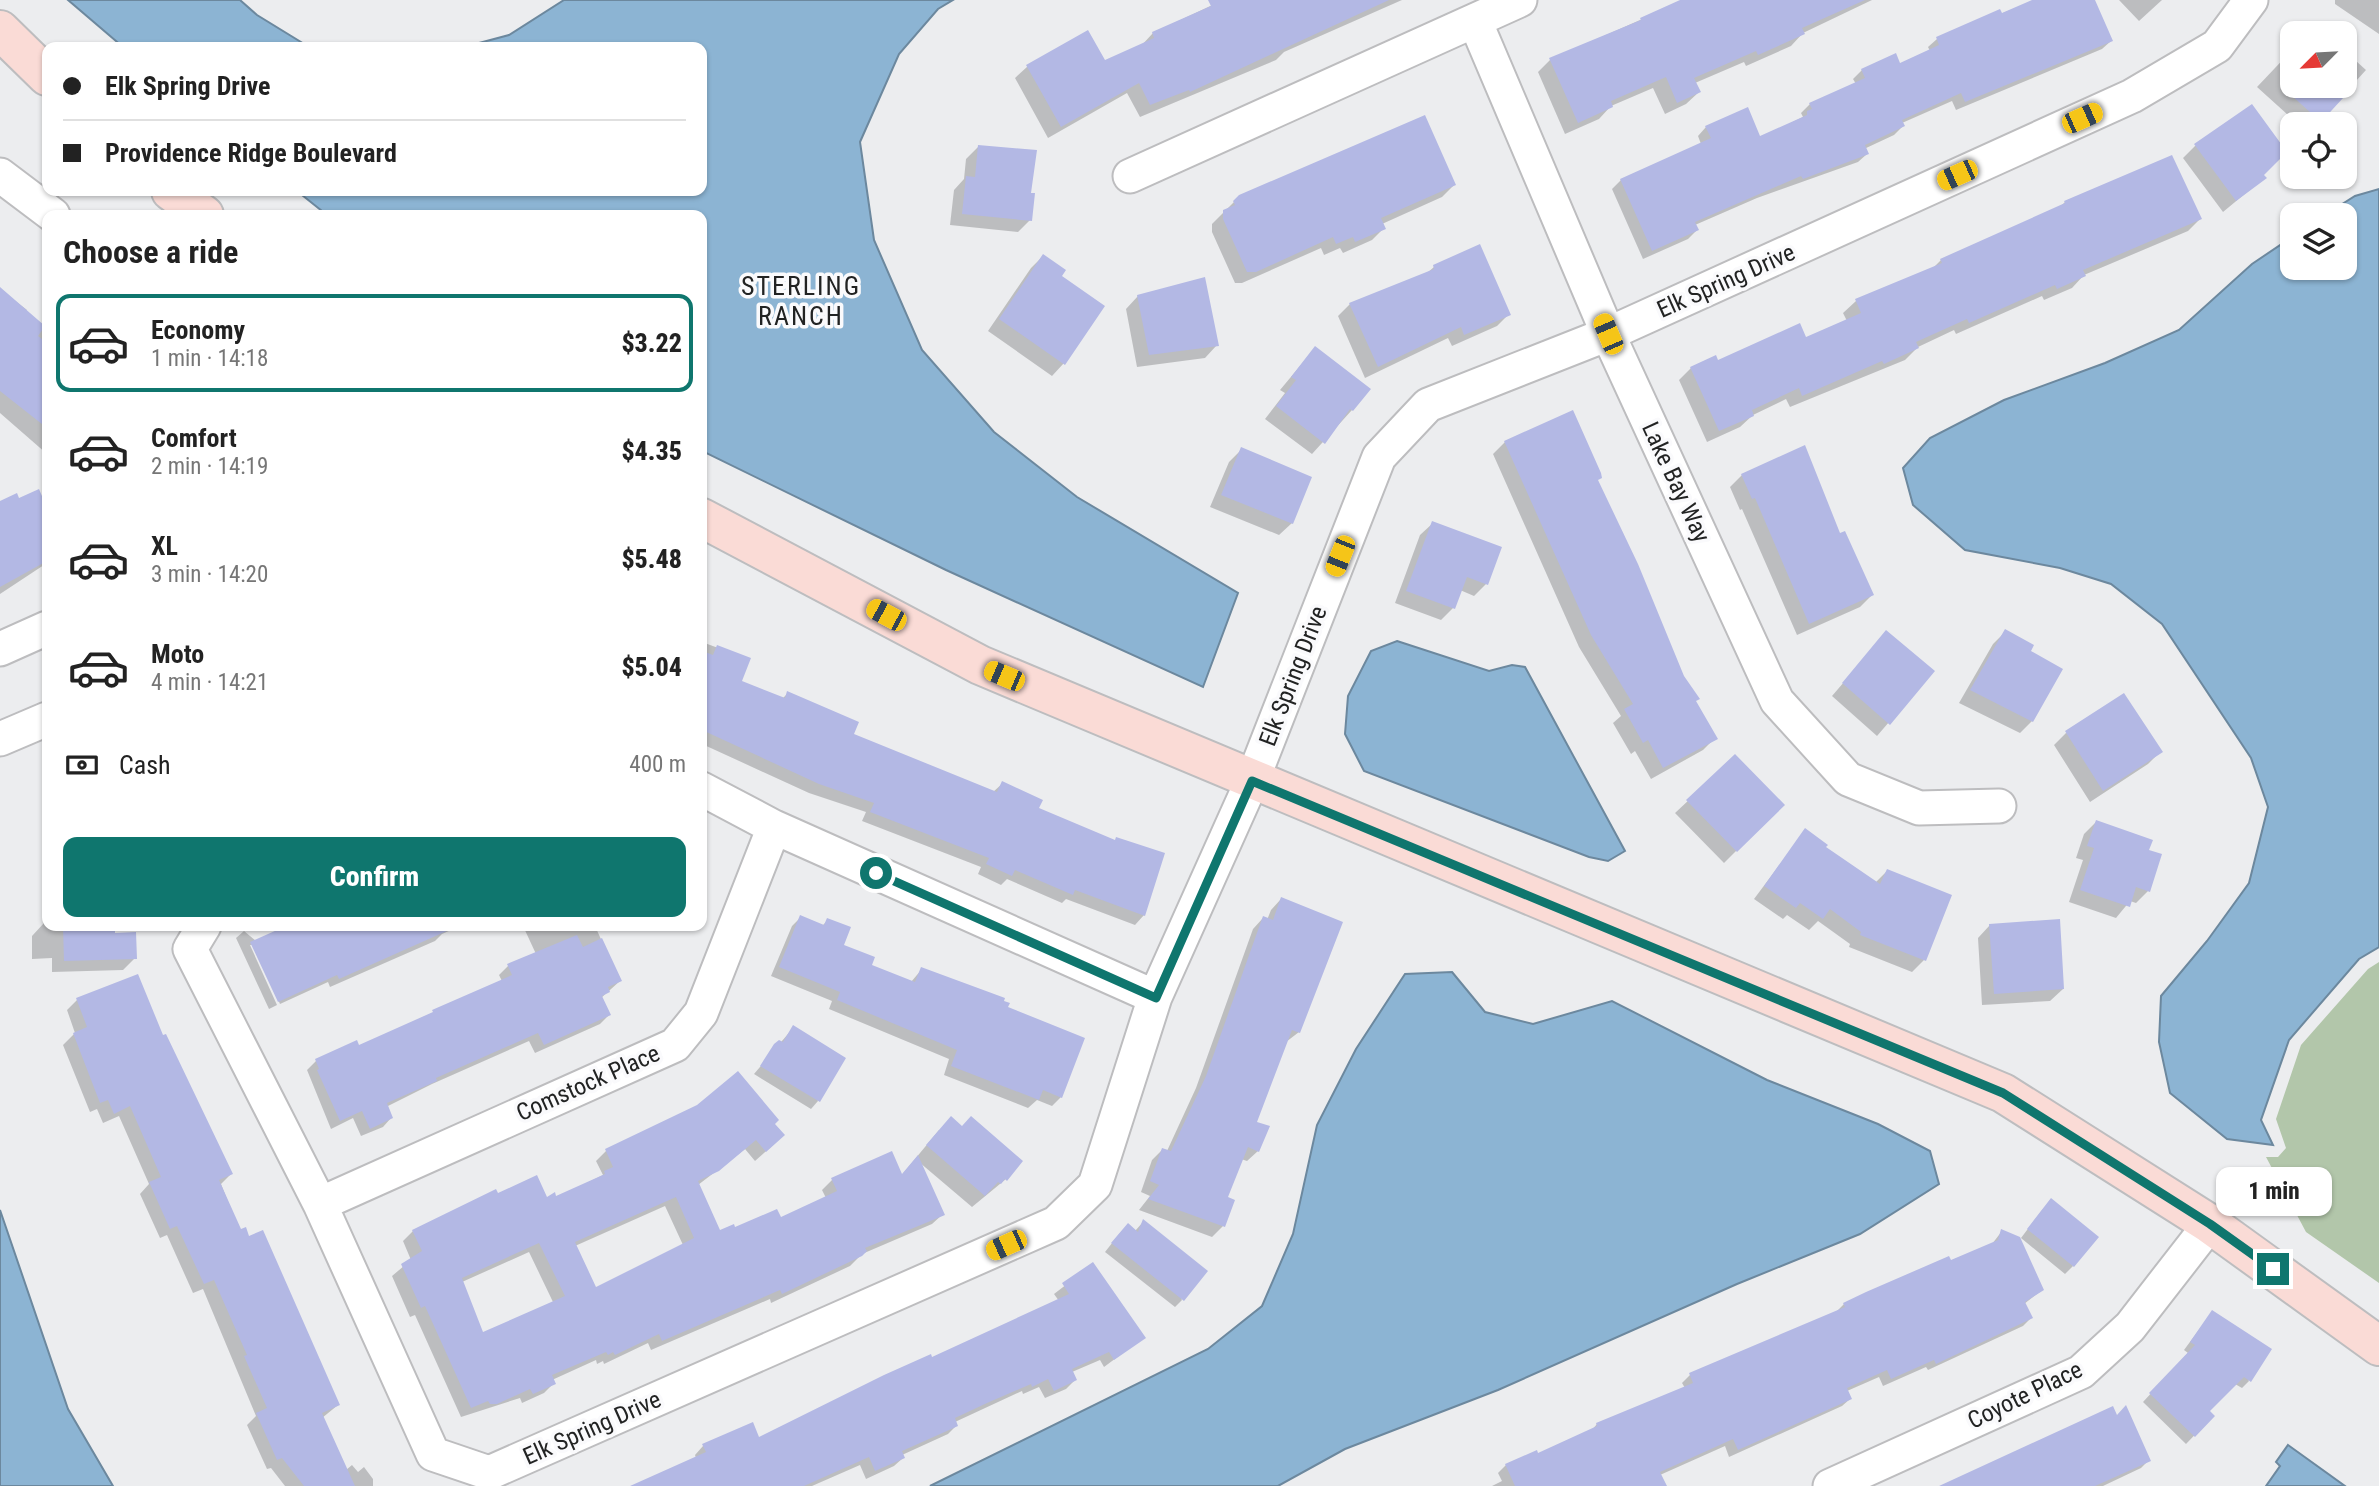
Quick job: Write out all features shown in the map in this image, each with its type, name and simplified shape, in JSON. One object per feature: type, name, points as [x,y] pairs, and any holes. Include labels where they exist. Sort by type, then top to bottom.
[{"type":"street","points":[[1130,176],[1520,0]]},
{"type":"street","name":"Elk Spring Drive","points":[[201,931],[190,949],[320,1204],[433,1454],[489,1473],[1056,1223],[1095,1185],[1156,998],[1252,781],[1378,457],[1427,405],[1608,334],[2132,96],[2217,46],[2251,0]]},
{"type":"street","name":"Lake Bay Way","points":[[1475,21],[1608,334],[1777,701],[1849,779],[1919,808],[1999,806]]},
{"type":"street","points":[[0,30],[42,71]]},
{"type":"street","points":[[0,65],[42,99]]},
{"type":"street","points":[[0,175],[46,210]]},
{"type":"street","points":[[178,196],[197,210]]},
{"type":"street","points":[[707,521],[980,665],[2003,1093],[2210,1224],[2379,1346]]},
{"type":"street","points":[[0,649],[42,630]]},
{"type":"street","points":[[0,739],[42,721]]},
{"type":"street","points":[[707,792],[774,828],[1156,998]]},
{"type":"street","name":"Comstock Place","points":[[320,1204],[675,1045],[701,1013],[774,828]]},
{"type":"street","name":"Coyote Place","points":[[1830,1486],[2081,1372],[2130,1327],[2210,1224]]},
{"type":"green space","points":[[2379,962],[2379,1283],[2306,1232],[2266,1157],[2278,1157],[2286,1148],[2276,1119],[2301,1045],[2368,969]]},
{"type":"water","points":[[68,0],[240,0],[257,15],[301,42],[117,42]]},
{"type":"water","points":[[564,0],[953,0],[938,9],[899,54],[860,142],[874,240],[922,350],[994,432],[1077,497],[1238,593],[1203,687],[946,570],[707,453],[707,210],[321,210],[303,196],[707,196],[707,42],[483,42],[509,35]]},
{"type":"water","points":[[2379,189],[2379,947],[2359,959],[2289,1040],[2261,1120],[2273,1145],[2227,1139],[2170,1093],[2159,1042],[2161,996],[2207,941],[2249,883],[2268,807],[2251,758],[2162,624],[2111,584],[2060,568],[1965,550],[1913,505],[1903,468],[1930,438],[2004,400],[2105,363],[2179,330],[2252,264],[2280,245],[2280,280],[2357,280],[2357,203],[2344,203],[2355,196]]},
{"type":"water","points":[[1397,641],[1489,671],[1512,665],[1525,667],[1625,851],[1608,861],[1589,857],[1364,771],[1345,734],[1348,696],[1371,651]]},
{"type":"water","points":[[1452,972],[1485,1012],[1533,1024],[1612,1001],[1767,1080],[1878,1124],[1930,1151],[1939,1184],[1860,1234],[1737,1284],[1498,1390],[1345,1449],[1278,1486],[930,1486],[1208,1349],[1262,1306],[1293,1234],[1317,1125],[1356,1049],[1405,974]]},
{"type":"water","points":[[0,1210],[68,1409],[113,1486],[0,1486]]},
{"type":"water","points":[[2288,1445],[2345,1486],[2266,1486],[2280,1466],[2276,1462]]},
{"type":"building","points":[[1208,0],[1389,0],[1190,92],[1189,90],[1150,105],[1139,83],[1061,127],[1026,65],[1088,30],[1105,60],[1154,38],[1152,32],[1211,6]]},
{"type":"building","points":[[1680,0],[1865,0],[1802,28],[1805,34],[1758,55],[1756,51],[1694,78],[1701,92],[1677,103],[1666,77],[1611,101],[1613,107],[1578,123],[1549,58],[1641,20],[1640,18]]},
{"type":"building","points":[[2032,0],[2095,0],[2113,41],[1965,102],[1961,93],[1902,120],[1905,126],[1865,145],[1869,154],[1803,179],[1801,176],[1695,222],[1699,230],[1652,251],[1620,179],[1711,138],[1705,126],[1748,107],[1760,136],[1807,115],[1807,111],[1812,109],[1809,103],[1865,78],[1861,69],[1896,53],[1900,63],[1939,45],[1936,37],[2000,9],[2002,13]]},
{"type":"building","points":[[2294,98],[2343,98],[2330,112],[2310,112]]},
{"type":"building","points":[[2252,104],[2280,142],[2280,159],[2264,175],[2267,178],[2236,201],[2194,144]]},
{"type":"building","points":[[1425,115],[1456,185],[1381,218],[1386,229],[1355,242],[1353,237],[1336,244],[1333,237],[1256,272],[1247,272],[1223,219],[1223,210],[1235,205],[1233,201],[1239,195]]},
{"type":"building","points":[[978,145],[1037,150],[1031,193],[1035,193],[1032,221],[962,214],[966,176],[975,177]]},
{"type":"building","points":[[2172,155],[2202,219],[2083,270],[2086,276],[2057,289],[2055,285],[1969,323],[1967,319],[1916,342],[1919,348],[1884,364],[1882,361],[1802,396],[1799,388],[1752,410],[1754,416],[1719,431],[1690,367],[1716,355],[1718,360],[1800,323],[1806,337],[1861,313],[1855,299],[1942,263],[1940,259],[2065,203],[2064,201]]},
{"type":"building","points":[[1480,244],[1511,315],[1464,335],[1461,327],[1378,367],[1349,303],[1434,269],[1433,265]]},
{"type":"building","points":[[1043,254],[1066,270],[1062,276],[1105,306],[1065,365],[999,319]]},
{"type":"building","points":[[1205,277],[1219,346],[1149,355],[1137,295]]},
{"type":"building","points":[[0,287],[42,323],[38,336],[42,339],[42,424],[0,391]]},
{"type":"building","points":[[1315,346],[1371,389],[1353,411],[1350,409],[1325,444],[1276,406],[1296,380],[1291,377]]},
{"type":"building","points":[[1573,410],[1601,473],[1602,478],[1598,480],[1638,564],[1684,676],[1700,699],[1696,701],[1718,739],[1663,768],[1648,740],[1643,743],[1624,709],[1633,704],[1591,635],[1504,441]]},
{"type":"building","points":[[1805,445],[1840,533],[1845,531],[1874,595],[1809,624],[1755,498],[1752,499],[1741,474]]},
{"type":"building","points":[[1241,447],[1312,477],[1293,524],[1221,495]]},
{"type":"building","points":[[39,489],[42,496],[42,564],[0,587],[0,501],[17,493],[19,498]]},
{"type":"building","points":[[1432,521],[1502,547],[1488,585],[1467,577],[1455,609],[1406,591]]},
{"type":"building","points":[[2005,629],[2034,645],[2031,651],[2063,669],[2033,722],[1970,690]]},
{"type":"building","points":[[1886,630],[1935,671],[1890,725],[1842,683]]},
{"type":"building","points":[[717,645],[751,658],[742,681],[785,698],[787,691],[859,722],[854,734],[997,792],[1002,781],[1043,800],[1039,808],[1115,840],[1116,837],[1165,853],[1145,916],[1075,890],[1073,895],[1015,870],[1012,876],[986,864],[989,858],[870,812],[874,803],[819,784],[707,732],[707,653],[713,655]]},
{"type":"building","points":[[2124,693],[2163,752],[2103,791],[2065,731]]},
{"type":"building","points":[[1735,754],[1785,805],[1737,852],[1686,800]]},
{"type":"building","points":[[2096,820],[2153,840],[2149,850],[2162,854],[2150,892],[2136,887],[2130,907],[2080,890],[2094,848],[2087,846]]},
{"type":"building","points":[[1805,828],[1828,845],[1826,847],[1880,884],[1887,869],[1952,895],[1926,961],[1860,935],[1861,932],[1830,909],[1823,919],[1800,903],[1796,908],[1764,886]]},
{"type":"building","points":[[1281,897],[1343,922],[1300,1033],[1292,1030],[1257,1122],[1270,1126],[1259,1152],[1248,1147],[1228,1197],[1235,1200],[1225,1227],[1148,1199],[1159,1185],[1150,1181],[1162,1148],[1171,1151],[1206,1076],[1263,916],[1273,920]]},
{"type":"building","points":[[800,915],[824,925],[827,918],[851,927],[844,945],[875,957],[872,965],[915,982],[921,967],[1005,998],[1004,1001],[1010,1003],[1008,1007],[1085,1038],[1062,1098],[1043,1090],[1039,1100],[951,1066],[957,1050],[837,1000],[840,992],[779,967]]},
{"type":"building","points":[[2060,919],[2064,989],[1994,994],[1989,924]]},
{"type":"building","points":[[63,931],[136,932],[137,959],[64,961]]},
{"type":"building","points":[[275,931],[447,931],[339,979],[337,975],[278,1002],[250,942]]},
{"type":"building","points":[[577,935],[583,947],[602,938],[622,981],[608,987],[610,992],[602,996],[611,1015],[544,1045],[538,1033],[436,1078],[437,1081],[387,1103],[393,1118],[370,1129],[362,1111],[340,1121],[317,1070],[319,1069],[315,1059],[357,1040],[359,1045],[512,975],[507,964]]},
{"type":"building","points":[[138,974],[163,1035],[166,1034],[233,1174],[219,1180],[241,1229],[246,1227],[249,1236],[263,1230],[340,1405],[322,1413],[355,1486],[304,1486],[282,1458],[277,1460],[256,1413],[267,1408],[244,1356],[247,1355],[214,1280],[204,1284],[177,1226],[170,1229],[149,1182],[161,1177],[130,1106],[114,1114],[108,1100],[100,1103],[73,1033],[87,1027],[76,998]]},
{"type":"building","points":[[793,1025],[846,1058],[820,1102],[760,1066],[774,1044],[779,1040],[783,1042]]},
{"type":"building","points":[[738,1071],[779,1120],[775,1124],[785,1135],[766,1152],[756,1140],[719,1171],[698,1181],[720,1230],[734,1224],[735,1227],[777,1209],[781,1217],[837,1191],[831,1178],[892,1151],[902,1174],[918,1155],[945,1215],[865,1248],[867,1251],[862,1256],[782,1294],[780,1290],[662,1341],[659,1334],[615,1355],[613,1352],[608,1355],[606,1352],[552,1375],[556,1384],[533,1394],[530,1389],[497,1404],[490,1404],[488,1401],[471,1408],[425,1306],[421,1308],[401,1264],[422,1251],[412,1230],[496,1189],[498,1193],[537,1175],[547,1197],[555,1192],[556,1196],[605,1174],[604,1171],[613,1167],[605,1149],[697,1105]],"holes":[[[676,1197],[694,1238],[596,1287],[575,1242]],[[539,1243],[565,1296],[483,1332],[462,1278]]]},
{"type":"building","points":[[951,1116],[962,1126],[971,1116],[1023,1161],[1007,1181],[1005,1179],[1001,1184],[998,1182],[985,1196],[926,1145]]},
{"type":"building","points":[[2051,1198],[2099,1237],[2074,1267],[2027,1229]]},
{"type":"building","points":[[1143,1219],[1208,1271],[1184,1301],[1111,1243],[1128,1223],[1138,1232]]},
{"type":"building","points":[[2001,1229],[2020,1237],[2044,1290],[2025,1302],[2033,1318],[1936,1364],[1934,1360],[1891,1379],[1887,1370],[1847,1388],[1852,1399],[1738,1450],[1733,1439],[1660,1472],[1667,1486],[1515,1486],[1505,1464],[1537,1450],[1538,1453],[1597,1426],[1596,1423],[1693,1383],[1689,1373],[1845,1307],[1843,1303],[1866,1292],[1949,1256],[1951,1260],[1998,1240]]},
{"type":"building","points":[[1093,1262],[1146,1338],[1114,1360],[1109,1352],[1072,1369],[1077,1380],[1054,1391],[1048,1379],[987,1403],[955,1418],[958,1426],[902,1451],[905,1458],[875,1471],[869,1457],[804,1486],[630,1486],[706,1452],[702,1444],[753,1422],[759,1437],[884,1375],[931,1354],[932,1357],[1069,1294],[1062,1283]]},
{"type":"building","points":[[2212,1310],[2272,1349],[2251,1382],[2244,1377],[2210,1411],[2215,1416],[2195,1437],[2149,1393],[2195,1345],[2190,1342]]},
{"type":"building","points":[[2126,1405],[2151,1461],[2095,1486],[1939,1486],[2113,1406],[2117,1415]]},
{"type":"district","name":"STERLING RANCH","points":[[801,301]]},
{"type":"route","points":[[876,873],[1156,998],[1252,781],[2003,1093],[2210,1224],[2273,1269]]}]
